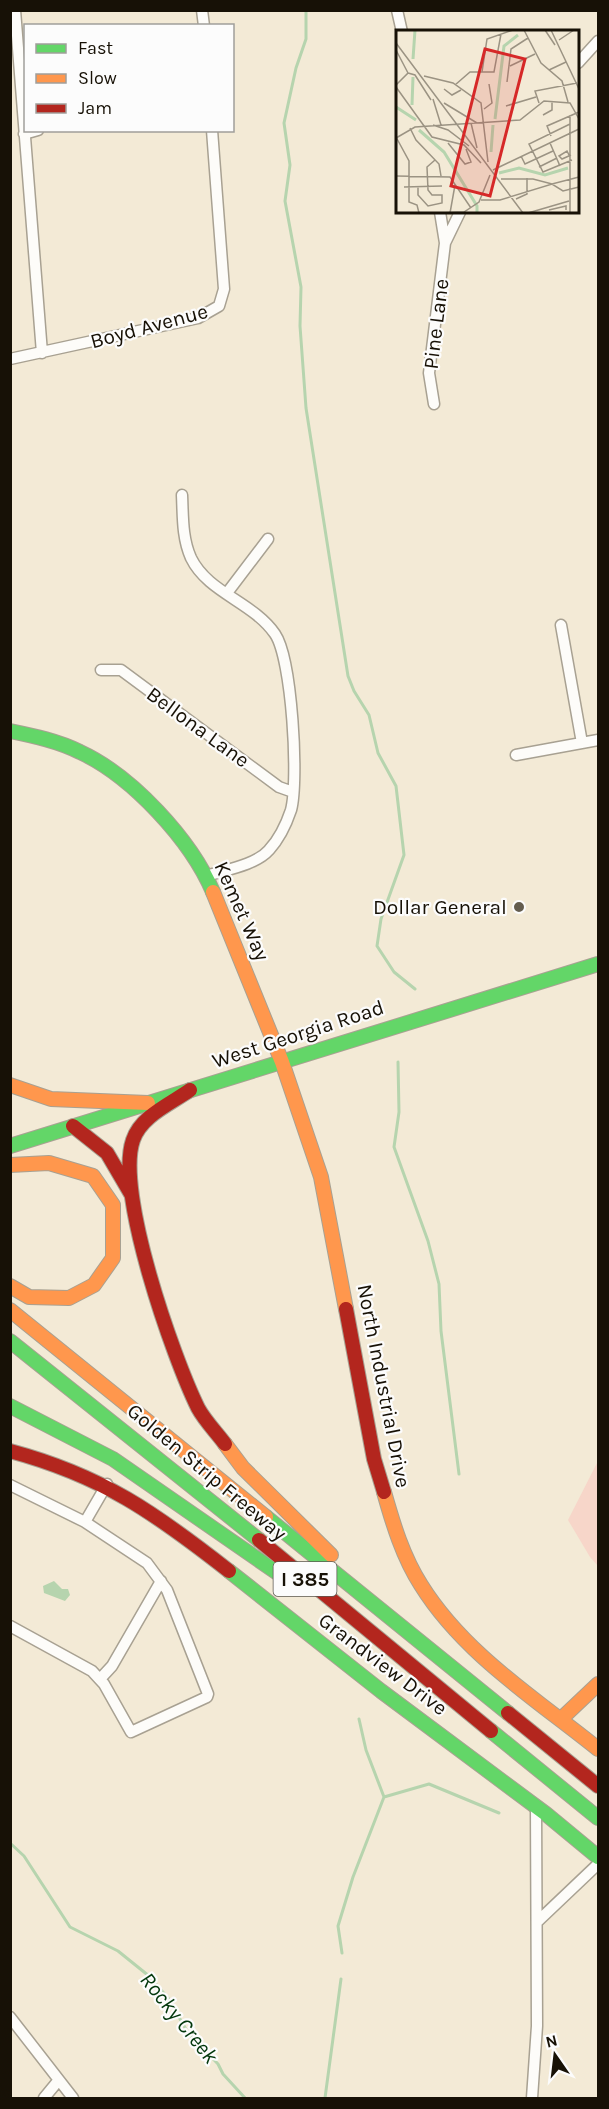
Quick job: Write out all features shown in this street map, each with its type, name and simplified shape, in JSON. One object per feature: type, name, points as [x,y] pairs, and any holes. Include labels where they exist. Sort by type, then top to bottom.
[{"type":"main road","name":"Kemet Way","points":[[10,731],[42,738],[81,752],[138,791],[182,840],[206,876],[282,1062]]},
{"type":"main road","name":"West Georgia Road","points":[[10,1146],[598,964]]},
{"type":"main road","name":"North Industrial Drive","points":[[282,1062],[321,1177],[374,1459],[396,1534],[420,1584],[447,1622],[478,1653],[598,1749]]},
{"type":"main road","points":[[10,1085],[51,1099],[148,1103]]},
{"type":"main road","points":[[190,1090],[142,1123],[133,1140],[130,1156],[132,1196],[156,1302],[200,1409],[243,1467],[400,1625]]},
{"type":"main road","points":[[73,1126],[107,1153],[132,1196]]},
{"type":"main road","points":[[10,1165],[49,1163],[93,1176],[113,1205],[113,1258],[94,1285],[69,1298],[28,1297],[10,1286]]},
{"type":"main road","name":"Golden Strip Freeway","points":[[10,1310],[598,1786]]},
{"type":"main road","name":"Golden Strip Freeway","points":[[10,1341],[99,1410],[598,1818]]},
{"type":"main road","points":[[10,1406],[113,1459],[202,1523],[390,1649]]},
{"type":"main road","name":"Grandview Drive","points":[[10,1451],[47,1459],[108,1484],[150,1510],[598,1857]]},
{"type":"main road","points":[[561,1719],[598,1684]]},
{"type":"street","points":[[15,10],[42,353]]},
{"type":"street","points":[[397,10],[402,30]]},
{"type":"street","points":[[579,62],[598,41]]},
{"type":"street","points":[[24,134],[31,132]]},
{"type":"street","name":"Boyd Avenue","points":[[10,359],[198,318],[219,306],[224,289],[212,132]]},
{"type":"street","name":"Pine Lane","points":[[434,404],[429,373],[445,243],[440,213]]},
{"type":"street","name":"Pine Lane","points":[[445,243],[460,213]]},
{"type":"street","points":[[182,495],[185,537],[191,558],[204,578],[250,609],[275,634],[284,656],[295,762],[293,792],[282,834],[268,852],[242,864],[206,876]]},
{"type":"street","points":[[227,593],[267,539]]},
{"type":"street","points":[[561,625],[582,743]]},
{"type":"street","name":"Bellona Lane","points":[[101,670],[121,670],[279,786],[293,792]]},
{"type":"street","points":[[516,754],[598,740]]},
{"type":"street","points":[[85,1522],[108,1484]]},
{"type":"street","points":[[10,1485],[85,1522],[147,1563],[161,1581],[208,1687],[207,1697],[131,1732],[100,1679],[92,1671],[10,1626]]},
{"type":"street","points":[[100,1679],[112,1666],[161,1581]]},
{"type":"street","points":[[532,2098],[537,2026],[536,1807]]},
{"type":"street","points":[[538,1921],[598,1864]]},
{"type":"street","points":[[10,2017],[73,2098]]},
{"type":"street","points":[[44,2098],[58,2081]]},
{"type":"shaded area","points":[[598,1461],[598,1566],[568,1520]]},
{"type":"shaded area","points":[[54,1581],[62,1589],[68,1589],[70,1595],[65,1601],[44,1593],[43,1586]]},
{"type":"waterway","points":[[306,10],[306,39],[296,68],[284,123],[290,165],[285,201],[301,287],[300,326],[306,408],[348,676],[354,691],[369,715],[378,753],[396,786],[404,855],[381,919],[377,946],[394,972],[415,989]]},
{"type":"waterway","points":[[398,1062],[399,1112],[394,1147],[428,1241],[439,1284],[441,1331],[459,1474]]},
{"type":"waterway","points":[[342,1953],[338,1926],[353,1877],[384,1797],[366,1750],[359,1719]]},
{"type":"waterway","points":[[384,1797],[429,1784],[499,1813]]},
{"type":"waterway","name":"Rocky Creek","points":[[10,1843],[24,1856],[70,1927],[118,1951],[149,1976],[168,1998],[188,2033],[218,2064],[223,2074],[245,2098]]},
{"type":"waterway","points":[[325,2098],[341,1979]]},
{"type":"traffic: fast","points":[[10,731],[46,739],[72,748],[120,777],[139,793],[175,831],[203,872],[213,892]]},
{"type":"traffic: fast","points":[[10,1146],[598,964]]},
{"type":"traffic: fast","points":[[10,1341],[259,1540]]},
{"type":"traffic: fast","points":[[10,1406],[113,1459],[292,1583]]},
{"type":"traffic: fast","points":[[266,1517],[508,1713]]},
{"type":"traffic: fast","points":[[229,1571],[381,1691],[546,1814],[598,1857]]},
{"type":"traffic: fast","points":[[491,1731],[598,1818]]},
{"type":"traffic: slow","points":[[213,892],[282,1062],[321,1177],[346,1309]]},
{"type":"traffic: slow","points":[[10,1085],[51,1099],[148,1103]]},
{"type":"traffic: slow","points":[[10,1165],[49,1163],[93,1176],[113,1205],[113,1258],[94,1285],[69,1298],[29,1297],[10,1286]]},
{"type":"traffic: slow","points":[[10,1310],[266,1517]]},
{"type":"traffic: slow","points":[[225,1444],[243,1468],[331,1555]]},
{"type":"traffic: slow","points":[[384,1492],[409,1563],[438,1610],[458,1633],[502,1674],[598,1749]]},
{"type":"traffic: slow","points":[[561,1719],[598,1684]]},
{"type":"traffic: jam","points":[[190,1090],[149,1117],[137,1132],[133,1140],[130,1164],[132,1197],[149,1274],[187,1384],[198,1408],[225,1444]]},
{"type":"traffic: jam","points":[[73,1126],[107,1153],[131,1194]]},
{"type":"traffic: jam","points":[[346,1309],[374,1459],[384,1492]]},
{"type":"traffic: jam","points":[[10,1451],[73,1472],[127,1499],[177,1531],[229,1571]]},
{"type":"traffic: jam","points":[[259,1540],[491,1731]]},
{"type":"traffic: jam","points":[[508,1713],[598,1786]]},
{"type":"place","name":"Dollar General","points":[[519,907]]}]
